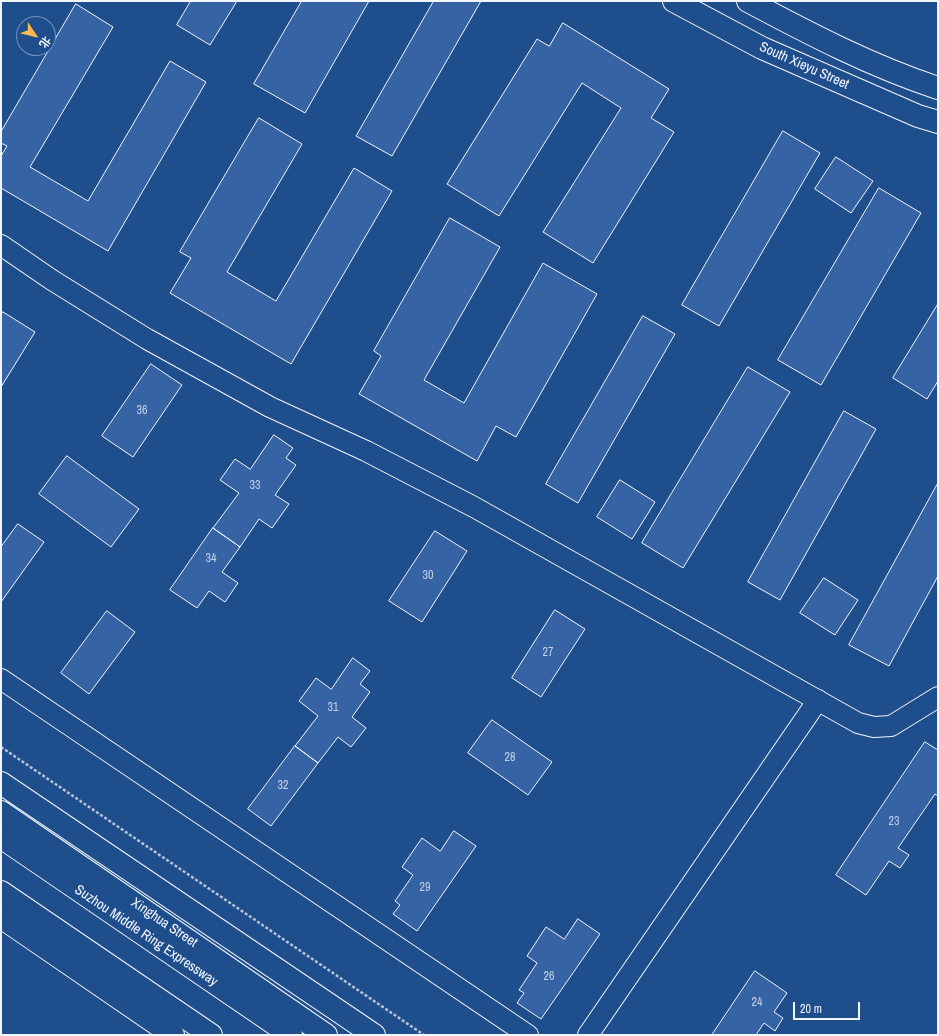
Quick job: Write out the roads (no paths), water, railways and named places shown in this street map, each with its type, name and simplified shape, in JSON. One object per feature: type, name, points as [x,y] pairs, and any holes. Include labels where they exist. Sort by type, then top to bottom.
[{"type":"main road","name":"South Xieyu Street","points":[[674,1],[762,48],[918,116],[938,122]]},
{"type":"main road","points":[[748,1],[821,40],[906,78],[938,88]]},
{"type":"main road","points":[[1,783],[374,1035]]},
{"type":"main road","name":"Xinghua Street","points":[[1,812],[326,1035]]},
{"type":"main road","name":"Suzhou Middle Ring Expressway","points":[[1,837],[291,1035]]},
{"type":"main road","points":[[1,892],[211,1035]]},
{"type":"main road","points":[[1,917],[173,1035]]},
{"type":"street","points":[[1,245],[52,280],[140,334],[270,407],[366,451],[474,507],[858,722],[874,728],[891,726],[938,697]]},
{"type":"street","points":[[1,679],[528,1035]]},
{"type":"street","points":[[588,1035],[818,700]]}]
